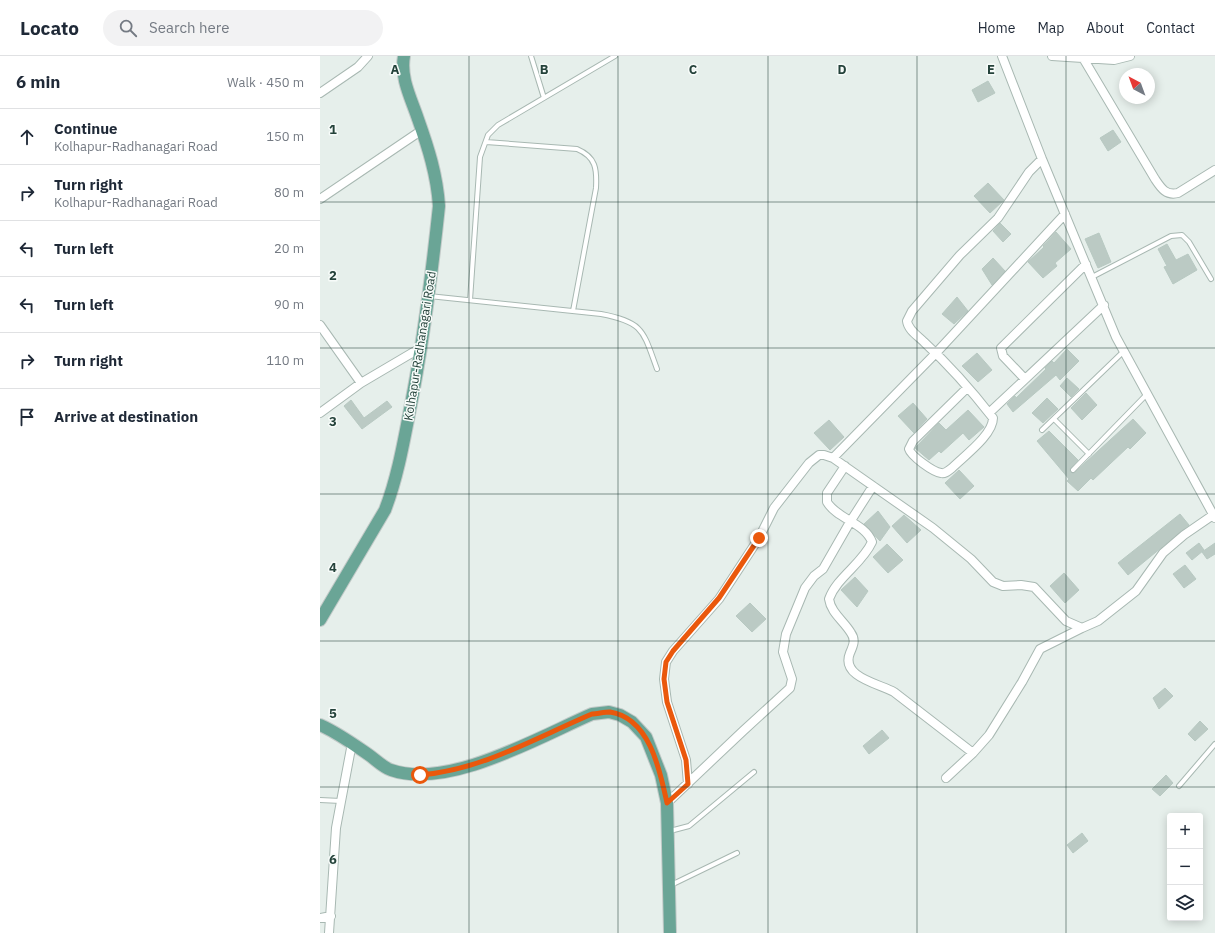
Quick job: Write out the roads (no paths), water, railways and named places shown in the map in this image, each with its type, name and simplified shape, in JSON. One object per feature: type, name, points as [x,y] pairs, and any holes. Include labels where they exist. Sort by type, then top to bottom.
[{"type":"main road","name":"Kolhapur-Radhanagari Road","points":[[320,620],[385,510],[391,494],[404,445],[422,347],[440,206],[438,184],[422,130],[404,79],[404,56]]},
{"type":"main road","points":[[320,725],[352,743],[390,770],[404,774],[444,773],[481,763],[592,714],[609,712],[620,715],[632,722],[646,737],[661,774],[667,803],[670,933]]},
{"type":"street","points":[[320,93],[358,67],[368,56]]},
{"type":"street","points":[[946,778],[973,753],[998,722],[1040,649],[1098,621],[1136,591],[1164,553],[1184,535],[1214,517],[1116,337],[1042,159],[1002,56]]},
{"type":"street","points":[[1052,56],[1114,60],[1130,56]]},
{"type":"street","points":[[1083,58],[1155,179],[1166,192],[1172,194],[1178,193],[1215,170]]},
{"type":"street","points":[[320,199],[422,130]]},
{"type":"street","points":[[968,388],[913,441],[909,449],[912,456],[938,472],[946,472],[987,434],[993,423],[993,418],[968,388],[936,353],[907,324],[907,321],[912,311],[960,255],[998,218],[1029,172],[1042,159]]},
{"type":"street","points":[[833,458],[936,353],[1065,214]]},
{"type":"street","points":[[1025,379],[1002,356],[1001,348],[1086,264]]},
{"type":"street","points":[[989,413],[1104,306]]},
{"type":"street","points":[[321,327],[361,383]]},
{"type":"street","points":[[320,413],[361,383],[422,347]]},
{"type":"street","points":[[688,784],[686,760],[667,702],[664,679],[666,662],[673,651],[719,598],[759,538],[774,508],[809,463],[819,455],[833,458],[933,528],[971,560],[993,582],[1003,586],[1021,584],[1034,587],[1066,620],[1082,628]]},
{"type":"street","points":[[845,466],[827,493],[826,498],[833,510],[865,532],[872,542],[863,556],[834,590],[829,599],[834,612],[852,633],[854,639],[849,660],[853,671],[864,680],[884,686],[894,692],[973,753]]},
{"type":"street","points":[[667,803],[790,688],[792,679],[783,652],[786,634],[806,588],[814,576],[823,569],[873,486]]},
{"type":"street","points":[[329,933],[336,828],[352,743]]},
{"type":"street","points":[[320,918],[331,916]]},
{"type":"lane","points":[[531,56],[544,98]]},
{"type":"lane","points":[[470,300],[480,157],[488,135],[498,125],[615,56]]},
{"type":"lane","points":[[486,142],[577,149],[585,152],[591,159],[596,174],[596,188],[573,311]]},
{"type":"lane","points":[[1092,277],[1171,236],[1182,235],[1190,242],[1211,279]]},
{"type":"lane","points":[[429,296],[611,316],[634,324],[644,334],[657,369]]},
{"type":"lane","points":[[1042,430],[1124,351]]},
{"type":"lane","points":[[1073,470],[1148,394]]},
{"type":"lane","points":[[1054,419],[1089,454]]},
{"type":"lane","points":[[1179,786],[1215,744]]},
{"type":"lane","points":[[668,831],[689,826],[754,772]]},
{"type":"lane","points":[[320,800],[341,801]]},
{"type":"lane","points":[[668,886],[737,853]]}]
